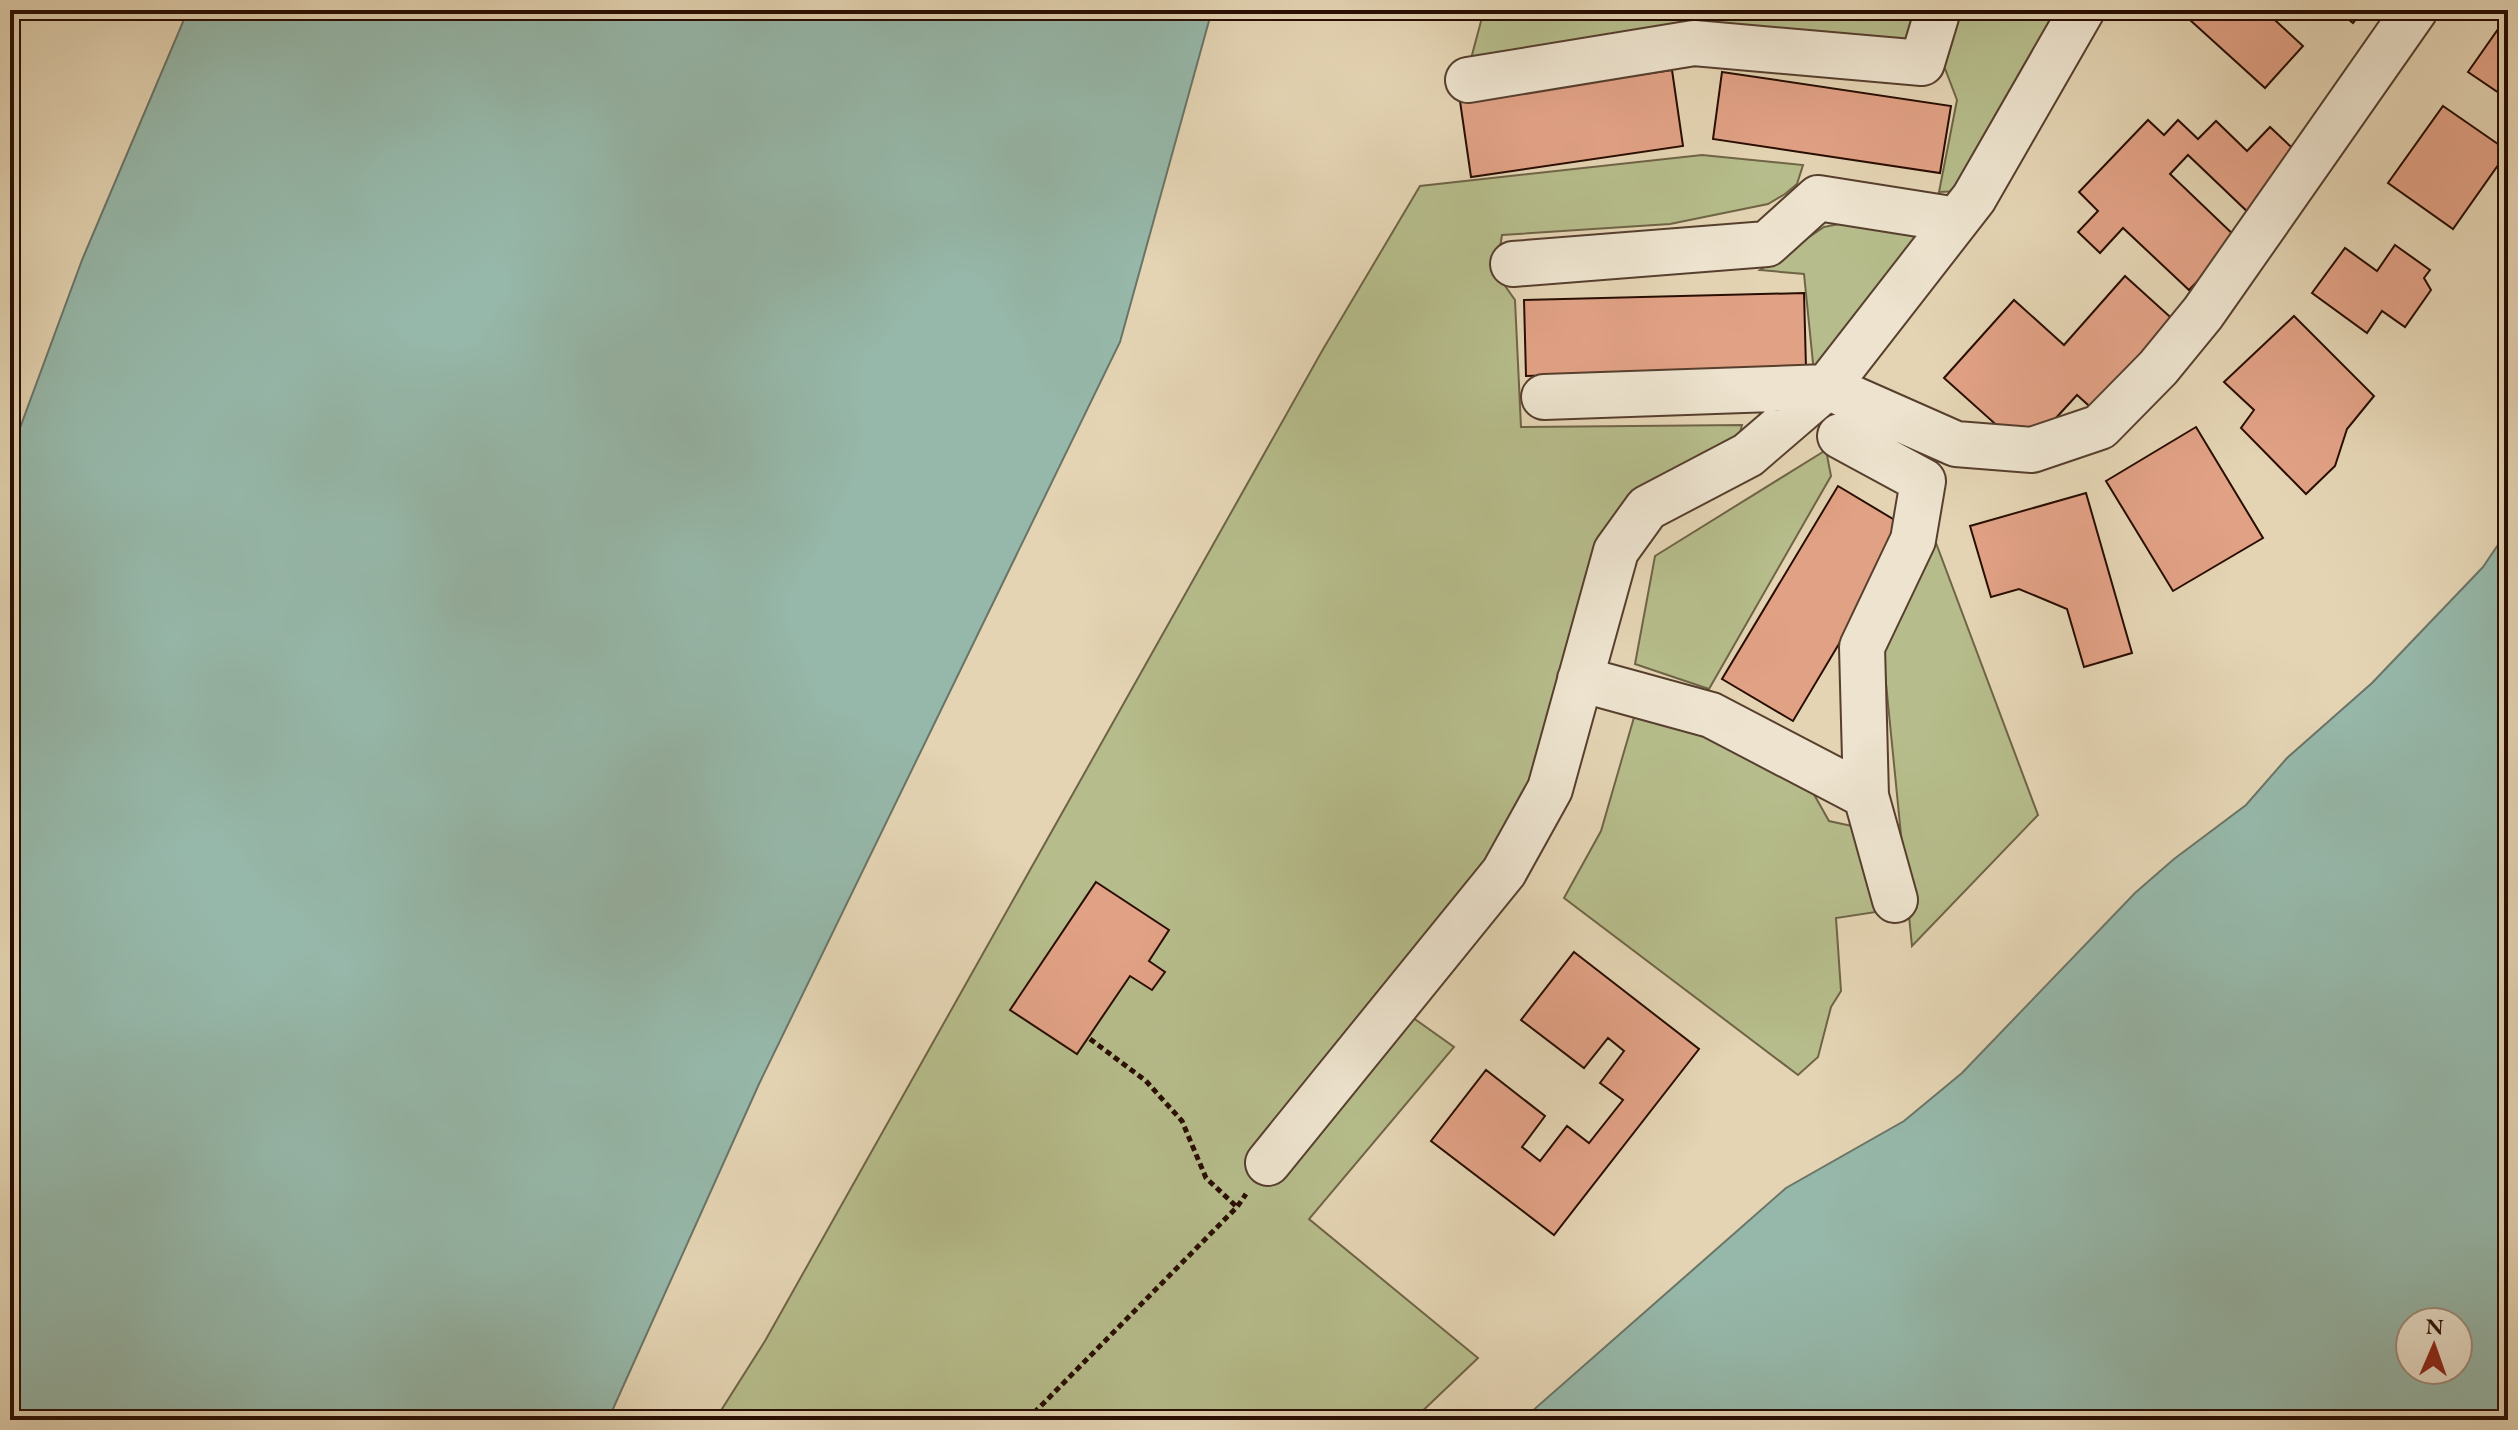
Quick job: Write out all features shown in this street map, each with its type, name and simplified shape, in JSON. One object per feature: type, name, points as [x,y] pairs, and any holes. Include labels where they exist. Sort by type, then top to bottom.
[{"type":"street","points":[[1468,80],[1694,43],[1922,63],[1938,10]]},
{"type":"street","points":[[1268,1163],[1504,872],[1550,789],[1616,551],[1647,508],[1748,455],[1827,387],[1974,198],[2082,10]]},
{"type":"street","points":[[1544,397],[1827,387],[1956,444],[2032,450],[2100,427],[2158,368],[2203,313],[2415,10]]},
{"type":"street","points":[[1513,264],[1767,244],[1818,198],[1957,220]]},
{"type":"street","points":[[1840,436],[1923,481],[1913,540],[1862,647],[1866,796],[1895,900]]},
{"type":"street","points":[[1580,679],[1711,715],[1866,796]]},
{"type":"path","points":[[1090,1039],[1146,1081],[1182,1121],[1206,1178],[1237,1207]]},
{"type":"path","points":[[1027,1420],[1237,1207],[1268,1163]]},
{"type":"green space","points":[[1484,10],[1911,10],[1911,27],[1901,50],[1468,70]]},
{"type":"green space","points":[[1952,10],[2047,10],[2057,30],[1962,191],[1939,192],[1957,100],[1944,66]]},
{"type":"green space","points":[[1702,155],[1803,165],[1797,184],[1768,204],[1670,224],[1502,235],[1496,273],[1515,300],[1521,427],[1742,425],[1735,452],[1636,509],[1577,733],[1538,857],[1412,1017],[1454,1047],[1309,1219],[1478,1358],[1413,1420],[715,1420],[765,1341],[1322,351],[1420,186]]},
{"type":"green space","points":[[1864,219],[1909,225],[1921,240],[1814,373],[1804,274],[1760,270],[1824,227]]},
{"type":"green space","points":[[1826,450],[1831,476],[1709,689],[1635,664],[1655,556]]},
{"type":"green space","points":[[1927,519],[2038,815],[1912,946],[1881,633]]},
{"type":"green space","points":[[1637,707],[1802,773],[1829,821],[1866,829],[1876,912],[1836,918],[1841,991],[1831,1007],[1818,1057],[1798,1075],[1564,898],[1601,831]]},
{"type":"shaded area","points":[[188,10],[1212,10],[1120,342],[759,1084],[608,1420],[10,1420],[10,455],[82,260]]},
{"type":"shaded area","points":[[2508,530],[2508,1420],[1522,1420],[1786,1188],[1904,1121],[1962,1073],[2135,893],[2174,859],[2246,805],[2287,758],[2372,683],[2483,567]]},
{"type":"building","points":[[2179,10],[2264,10],[2303,46],[2265,88]]},
{"type":"building","points":[[2337,10],[2363,10],[2353,23]]},
{"type":"building","points":[[2508,15],[2508,99],[2468,72]]},
{"type":"building","points":[[1672,70],[1683,146],[1471,177],[1460,101]]},
{"type":"building","points":[[1722,72],[1951,106],[1940,173],[1713,139]]},
{"type":"building","points":[[2443,106],[2508,151],[2453,229],[2388,183]]},
{"type":"building","points":[[2148,120],[2164,135],[2178,120],[2198,139],[2216,121],[2247,151],[2270,127],[2305,160],[2252,216],[2188,155],[2170,174],[2238,239],[2189,290],[2123,228],[2100,253],[2078,232],[2098,211],[2079,192]]},
{"type":"building","points":[[2395,245],[2430,270],[2424,278],[2431,290],[2405,327],[2382,311],[2367,333],[2312,293],[2345,248],[2377,271]]},
{"type":"building","points":[[2125,276],[2178,324],[2097,413],[2077,395],[2044,431],[2012,439],[1944,378],[2014,300],[2064,345]]},
{"type":"building","points":[[1804,293],[1806,368],[1526,376],[1524,300]]},
{"type":"building","points":[[2294,316],[2374,396],[2347,429],[2335,466],[2306,494],[2241,428],[2254,410],[2224,382]]},
{"type":"building","points":[[2196,427],[2263,538],[2173,591],[2106,481]]},
{"type":"building","points":[[1838,486],[1908,528],[1793,721],[1722,679]]},
{"type":"building","points":[[2086,493],[2132,653],[2084,667],[2067,609],[2019,589],[1991,597],[1970,526]]},
{"type":"building","points":[[1096,882],[1169,930],[1149,961],[1165,972],[1152,990],[1130,976],[1077,1054],[1010,1010]]},
{"type":"building","points":[[1574,952],[1699,1049],[1554,1235],[1431,1141],[1486,1070],[1545,1116],[1522,1147],[1540,1161],[1567,1126],[1589,1143],[1623,1100],[1600,1083],[1624,1051],[1608,1038],[1584,1068],[1521,1020]]}]
